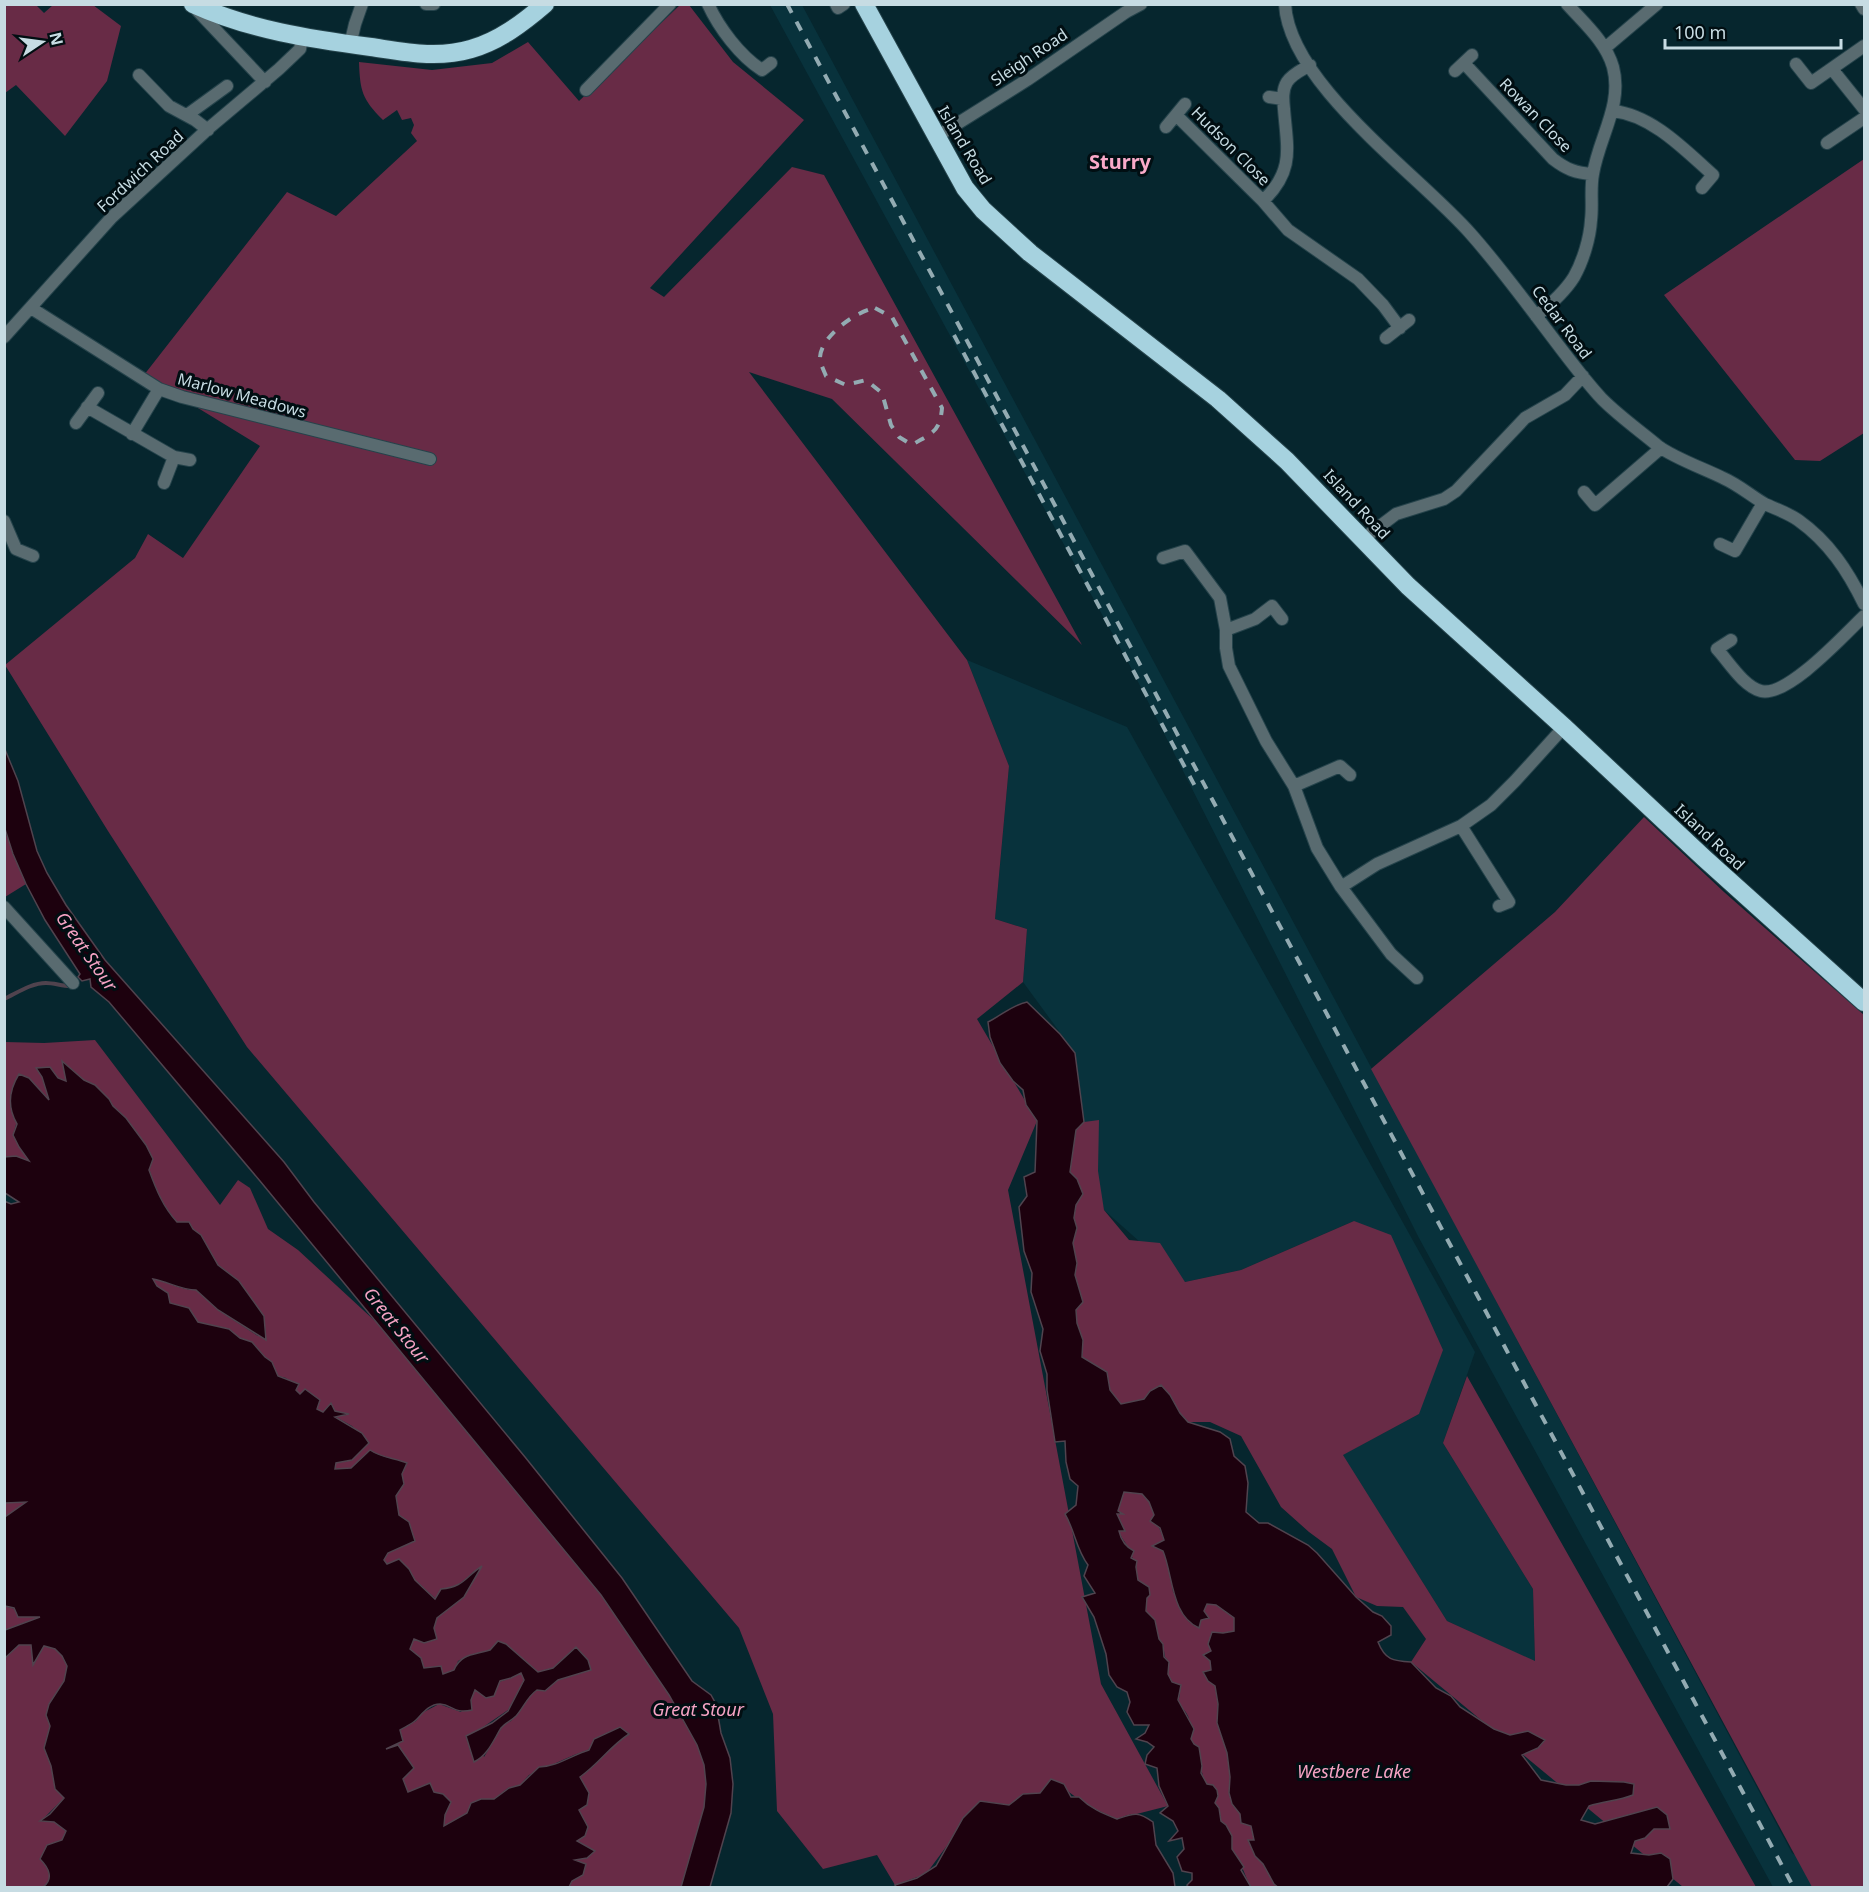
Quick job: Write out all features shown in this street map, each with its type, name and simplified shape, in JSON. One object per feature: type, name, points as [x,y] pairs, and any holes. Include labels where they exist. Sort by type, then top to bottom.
[{"type":"highway","points":[[193,4],[222,18],[302,37],[423,55],[472,49],[499,38],[524,22],[545,4]]},
{"type":"highway","name":"Island Road","points":[[864,4],[965,188],[1002,228],[1030,253],[1218,399],[1310,483],[1408,586],[1564,727],[1712,866],[1864,1002]]},
{"type":"street","points":[[193,4],[265,82]]},
{"type":"street","points":[[350,45],[362,4]]},
{"type":"street","points":[[426,4],[434,4]]},
{"type":"street","points":[[586,90],[654,14],[670,4]]},
{"type":"street","points":[[708,4],[725,31],[752,63],[762,70],[771,63]]},
{"type":"street","points":[[836,4],[838,8],[844,4]]},
{"type":"street","name":"Sleigh Road","points":[[936,137],[1141,4]]},
{"type":"street","name":"Cedar Road","points":[[1286,4],[1291,34],[1310,66],[1356,126],[1423,186],[1468,231],[1603,400],[1661,448],[1741,486],[1763,503],[1797,519],[1830,547],[1851,577],[1864,604]]},
{"type":"street","points":[[1536,316],[1556,300],[1574,276],[1583,254],[1591,222],[1593,174],[1613,111],[1615,86],[1613,67],[1605,48],[1567,4]]},
{"type":"street","points":[[1605,48],[1657,4]]},
{"type":"street","points":[[1861,4],[1864,9]]},
{"type":"street","name":"Fordwich Road","points":[[4,337],[112,218],[207,130],[265,82],[300,49],[302,37]]},
{"type":"street","points":[[1796,64],[1811,83],[1864,46]]},
{"type":"street","name":"Rowan Close","points":[[1464,63],[1553,159],[1576,173],[1593,174]]},
{"type":"street","points":[[1269,97],[1283,99],[1288,80],[1310,66]]},
{"type":"street","points":[[1832,69],[1864,109]]},
{"type":"street","points":[[139,75],[169,106],[187,115],[207,130]]},
{"type":"street","points":[[187,115],[227,86]]},
{"type":"street","name":"Hudson Close","points":[[1263,201],[1277,183],[1285,167],[1288,153],[1283,99]]},
{"type":"street","name":"Hudson Close","points":[[1166,127],[1185,104]]},
{"type":"street","points":[[1613,111],[1624,112],[1638,118],[1690,154],[1713,175],[1702,188]]},
{"type":"street","name":"Hudson Close","points":[[1176,115],[1263,201],[1288,230],[1358,279],[1405,324],[1386,338]]},
{"type":"street","points":[[1827,143],[1864,118]]},
{"type":"street","name":"Marlow Meadows","points":[[31,308],[159,389],[182,397],[430,459]]},
{"type":"street","points":[[1363,539],[1396,514],[1444,499],[1456,491],[1525,418],[1565,395],[1582,376]]},
{"type":"street","points":[[132,434],[159,389]]},
{"type":"street","points":[[76,423],[98,393]]},
{"type":"street","points":[[87,407],[174,458],[190,460]]},
{"type":"street","points":[[1584,492],[1594,505],[1661,448]]},
{"type":"street","points":[[164,483],[174,458]]},
{"type":"street","points":[[1720,544],[1735,551],[1763,503]]},
{"type":"street","points":[[4,521],[16,549],[33,556]]},
{"type":"street","points":[[1162,558],[1185,551],[1220,598],[1229,666],[1266,741],[1294,786],[1317,848],[1341,887],[1391,954],[1416,978]]},
{"type":"street","points":[[1226,630],[1255,619],[1272,606],[1282,619]]},
{"type":"street","points":[[1731,640],[1718,649],[1749,684],[1762,691],[1779,689],[1797,678],[1864,616]]},
{"type":"street","points":[[1341,887],[1377,864],[1461,826],[1491,806],[1564,727]]},
{"type":"street","points":[[1294,786],[1340,766],[1350,775]]},
{"type":"street","points":[[1461,826],[1509,902],[1499,906]]},
{"type":"street","points":[[4,907],[73,983]]},
{"type":"shaded area","points":[[5,4],[36,5],[44,13],[53,5],[93,5],[121,26],[107,81],[65,136],[16,85],[5,93]]},
{"type":"shaded area","points":[[680,5],[689,5],[733,62],[804,120],[650,288],[664,297],[792,167],[824,175],[1082,645],[832,399],[749,372],[967,660],[1009,766],[995,919],[1027,929],[1023,982],[977,1019],[1037,1121],[1008,1190],[1101,1684],[1168,1806],[1117,1819],[1088,1806],[1051,1779],[1040,1794],[1023,1794],[1009,1805],[980,1801],[926,1874],[895,1885],[877,1855],[823,1869],[777,1811],[773,1714],[739,1628],[247,1047],[108,831],[5,665],[135,558],[148,534],[183,558],[260,446],[144,375],[287,192],[336,216],[417,141],[411,133],[414,125],[411,118],[402,120],[397,110],[383,120],[366,100],[361,88],[359,62],[432,70],[492,63],[528,42],[579,101]]},
{"type":"shaded area","points":[[770,5],[802,5],[1792,1853],[1798,1857],[1814,1887],[1773,1887],[1419,1238],[1129,664]]},
{"type":"shaded area","points":[[1864,159],[1864,433],[1820,461],[1795,460],[1664,295]]},
{"type":"shaded area","points":[[967,660],[1127,727],[1475,1352],[1443,1443],[1533,1589],[1535,1662],[1447,1621],[1342,1455],[1419,1414],[1354,1221],[1241,1270],[1185,1282],[1104,1210],[1084,1122],[1075,1053],[1023,982],[1027,929],[995,919],[1009,766]]},
{"type":"shaded area","points":[[1644,817],[1724,892],[1864,1015],[1864,1887],[1812,1887],[1371,1069],[1555,912]]},
{"type":"shaded area","points":[[4,829],[26,884],[5,897],[4,897]]},
{"type":"shaded area","points":[[95,1040],[220,1205],[238,1180],[250,1188],[268,1229],[298,1250],[388,1333],[603,1593],[694,1730],[709,1772],[707,1811],[686,1887],[569,1887],[586,1864],[574,1860],[595,1851],[577,1841],[580,1777],[628,1735],[529,1775],[520,1785],[508,1788],[494,1799],[481,1799],[467,1813],[444,1826],[445,1815],[451,1802],[436,1793],[408,1792],[403,1779],[414,1768],[386,1749],[400,1730],[416,1721],[422,1713],[439,1704],[461,1712],[475,1690],[521,1673],[524,1680],[508,1710],[476,1732],[484,1757],[503,1725],[511,1721],[529,1696],[537,1690],[545,1691],[558,1680],[590,1670],[576,1647],[553,1668],[538,1672],[514,1651],[490,1650],[467,1656],[458,1661],[455,1670],[442,1674],[424,1668],[421,1658],[409,1649],[414,1638],[434,1628],[437,1618],[464,1597],[481,1567],[459,1584],[441,1589],[436,1599],[415,1580],[409,1569],[387,1564],[384,1560],[388,1553],[399,1547],[409,1522],[399,1515],[396,1496],[404,1484],[395,1459],[386,1459],[370,1451],[351,1468],[335,1469],[336,1463],[352,1460],[368,1443],[352,1426],[334,1416],[347,1415],[329,1414],[317,1409],[310,1394],[305,1389],[300,1395],[286,1378],[278,1376],[272,1362],[252,1342],[240,1338],[229,1329],[198,1322],[189,1308],[170,1303],[168,1293],[157,1286],[152,1278],[196,1290],[218,1310],[258,1336],[264,1316],[229,1273],[218,1265],[201,1235],[193,1229],[189,1222],[177,1222],[172,1216],[160,1197],[149,1169],[153,1159],[146,1145],[126,1118],[95,1085],[84,1080],[63,1062],[67,1082],[36,1068],[42,1077],[50,1101],[29,1078],[13,1135],[30,1162],[16,1156],[5,1157],[5,1042],[44,1043]]},
{"type":"shaded area","points":[[1099,1120],[1098,1171],[1104,1210],[1129,1240],[1160,1243],[1185,1282],[1241,1270],[1354,1221],[1391,1235],[1443,1350],[1419,1414],[1343,1455],[1447,1621],[1535,1661],[1533,1589],[1443,1443],[1467,1376],[1756,1887],[1683,1887],[1411,1662],[1426,1639],[1403,1607],[1377,1606],[1356,1597],[1332,1549],[1281,1507],[1241,1436],[1210,1422],[1188,1422],[1170,1395],[1150,1391],[1144,1399],[1121,1405],[1110,1390],[1107,1372],[1082,1357],[1083,1340],[1077,1323],[1076,1310],[1083,1302],[1075,1275],[1077,1263],[1073,1243],[1077,1228],[1074,1218],[1076,1205],[1070,1172],[1076,1130],[1084,1122]]},
{"type":"shaded area","points":[[1123,1492],[1142,1493],[1149,1502],[1164,1540],[1152,1546],[1163,1551],[1169,1566],[1173,1592],[1201,1619],[1208,1618],[1204,1611],[1207,1604],[1216,1605],[1234,1618],[1234,1631],[1223,1633],[1211,1655],[1211,1670],[1204,1672],[1208,1681],[1215,1686],[1218,1704],[1217,1723],[1227,1753],[1229,1793],[1232,1804],[1251,1826],[1254,1840],[1249,1840],[1255,1856],[1263,1864],[1274,1884],[1279,1887],[1251,1887],[1232,1849],[1232,1836],[1221,1821],[1219,1808],[1215,1803],[1218,1796],[1213,1785],[1207,1784],[1203,1776],[1199,1747],[1192,1741],[1188,1716],[1180,1704],[1180,1694],[1168,1675],[1169,1662],[1159,1639],[1155,1620],[1146,1611],[1145,1596],[1139,1584],[1133,1559],[1119,1531],[1125,1531],[1117,1514],[1122,1513],[1118,1511]]},
{"type":"shaded area","points":[[27,1502],[5,1517],[5,1503]]},
{"type":"shaded area","points":[[4,1606],[42,1616],[5,1630]]},
{"type":"shaded area","points":[[19,1645],[31,1645],[34,1664],[44,1646],[55,1649],[67,1666],[64,1681],[49,1704],[50,1726],[44,1748],[51,1766],[55,1789],[64,1798],[41,1821],[54,1822],[66,1831],[62,1840],[40,1858],[49,1876],[49,1883],[43,1887],[5,1887],[4,1658]]},
{"type":"water","name":"Great Stour","points":[[4,747],[18,781],[37,851],[47,873],[66,905],[105,960],[284,1162],[314,1202],[622,1578],[692,1681],[711,1695],[716,1704],[721,1733],[730,1758],[733,1784],[731,1813],[710,1887],[681,1887],[704,1807],[706,1784],[704,1765],[697,1745],[669,1695],[601,1595],[260,1181],[109,1002],[91,987],[90,979],[82,981],[78,977],[80,974],[45,920],[13,854],[5,829]]},
{"type":"water","name":"Westbere Lake","points":[[1027,1002],[1060,1034],[1075,1053],[1084,1122],[1076,1130],[1070,1172],[1077,1179],[1083,1194],[1076,1205],[1074,1218],[1077,1228],[1073,1243],[1077,1263],[1075,1275],[1083,1302],[1076,1310],[1077,1323],[1083,1340],[1082,1357],[1107,1372],[1110,1390],[1121,1404],[1144,1399],[1150,1391],[1161,1385],[1188,1422],[1220,1432],[1230,1439],[1234,1456],[1245,1466],[1248,1483],[1246,1512],[1259,1523],[1268,1523],[1308,1545],[1356,1597],[1373,1612],[1382,1616],[1391,1626],[1391,1635],[1378,1642],[1387,1656],[1394,1660],[1411,1662],[1436,1688],[1451,1696],[1460,1707],[1494,1729],[1510,1735],[1528,1731],[1545,1740],[1538,1748],[1522,1755],[1541,1780],[1566,1785],[1579,1785],[1591,1781],[1634,1784],[1633,1795],[1589,1806],[1581,1820],[1595,1824],[1657,1807],[1667,1815],[1670,1829],[1654,1829],[1645,1838],[1635,1841],[1631,1853],[1649,1855],[1661,1853],[1670,1859],[1673,1879],[1667,1887],[1279,1888],[1255,1856],[1248,1840],[1254,1840],[1251,1826],[1241,1823],[1240,1814],[1232,1804],[1229,1793],[1227,1753],[1217,1723],[1218,1704],[1215,1686],[1208,1681],[1203,1672],[1211,1670],[1210,1661],[1203,1655],[1211,1651],[1208,1644],[1212,1632],[1234,1631],[1234,1618],[1216,1605],[1207,1604],[1204,1611],[1209,1618],[1201,1620],[1199,1628],[1183,1614],[1174,1594],[1163,1551],[1152,1546],[1164,1540],[1160,1528],[1150,1521],[1154,1515],[1149,1502],[1142,1494],[1124,1492],[1118,1511],[1123,1514],[1117,1514],[1125,1531],[1119,1531],[1126,1545],[1134,1551],[1131,1558],[1137,1561],[1138,1580],[1149,1587],[1150,1595],[1147,1598],[1146,1611],[1155,1620],[1159,1639],[1163,1644],[1164,1657],[1169,1662],[1168,1674],[1172,1682],[1181,1685],[1178,1700],[1194,1729],[1191,1739],[1199,1747],[1201,1773],[1207,1784],[1213,1785],[1217,1790],[1218,1796],[1215,1803],[1219,1808],[1221,1821],[1232,1836],[1232,1849],[1244,1867],[1241,1870],[1251,1887],[1189,1888],[1187,1885],[1192,1880],[1192,1873],[1182,1871],[1177,1857],[1184,1849],[1182,1838],[1169,1841],[1178,1831],[1173,1821],[1160,1813],[1168,1806],[1159,1786],[1157,1768],[1145,1764],[1147,1755],[1154,1747],[1136,1739],[1145,1733],[1149,1725],[1134,1725],[1127,1712],[1130,1702],[1127,1692],[1117,1687],[1109,1675],[1106,1654],[1094,1617],[1082,1597],[1095,1593],[1084,1576],[1088,1565],[1065,1514],[1076,1505],[1078,1486],[1070,1479],[1065,1441],[1055,1442],[1047,1390],[1047,1374],[1040,1351],[1043,1329],[1031,1292],[1032,1273],[1024,1251],[1019,1207],[1027,1196],[1024,1177],[1035,1172],[1037,1121],[1026,1105],[1023,1090],[1000,1063],[990,1037],[988,1022]]},
{"type":"water","points":[[62,1061],[84,1080],[95,1085],[109,1099],[146,1145],[153,1159],[149,1170],[164,1204],[177,1222],[189,1222],[193,1229],[201,1235],[218,1265],[239,1281],[264,1316],[266,1340],[218,1310],[196,1290],[153,1279],[157,1286],[168,1293],[170,1303],[189,1308],[198,1322],[229,1329],[240,1338],[252,1342],[272,1362],[278,1376],[299,1384],[296,1390],[300,1394],[305,1389],[320,1400],[317,1409],[323,1412],[331,1403],[335,1411],[349,1414],[335,1417],[362,1433],[369,1443],[352,1460],[336,1463],[335,1469],[351,1468],[370,1450],[407,1463],[402,1474],[404,1484],[396,1496],[399,1515],[409,1522],[415,1541],[388,1553],[384,1560],[387,1564],[399,1559],[409,1569],[415,1580],[435,1599],[441,1589],[460,1584],[482,1566],[464,1597],[437,1618],[434,1628],[437,1639],[424,1643],[414,1639],[410,1649],[421,1658],[424,1668],[441,1666],[443,1674],[454,1670],[460,1660],[490,1650],[498,1641],[506,1644],[538,1672],[553,1668],[576,1647],[588,1660],[591,1670],[558,1680],[545,1691],[537,1690],[516,1716],[501,1728],[487,1752],[474,1762],[466,1736],[492,1723],[508,1711],[524,1680],[521,1673],[500,1681],[494,1696],[486,1698],[475,1690],[471,1700],[472,1710],[461,1711],[440,1704],[429,1707],[400,1730],[403,1741],[386,1749],[398,1745],[414,1768],[403,1779],[408,1792],[430,1783],[434,1792],[443,1794],[451,1802],[445,1815],[444,1826],[467,1813],[471,1803],[481,1799],[494,1799],[509,1788],[520,1785],[539,1767],[558,1763],[589,1750],[594,1739],[620,1727],[629,1734],[580,1777],[589,1793],[587,1805],[579,1810],[588,1827],[585,1836],[577,1841],[595,1851],[587,1858],[575,1860],[586,1864],[583,1875],[572,1881],[569,1887],[43,1887],[48,1881],[49,1873],[40,1859],[47,1845],[62,1840],[66,1831],[54,1822],[40,1821],[50,1814],[64,1798],[55,1789],[51,1766],[44,1748],[50,1726],[46,1715],[49,1704],[64,1681],[67,1666],[55,1649],[44,1646],[33,1665],[31,1645],[19,1645],[5,1658],[5,1630],[40,1617],[18,1617],[14,1608],[5,1606],[5,1517],[26,1502],[5,1503],[4,1201],[11,1204],[19,1202],[5,1193],[4,1157],[16,1156],[29,1161],[13,1135],[17,1124],[10,1099],[19,1074],[29,1078],[49,1100],[42,1077],[36,1068],[50,1067],[58,1078],[66,1081]]},
{"type":"water","points":[[1051,1779],[1064,1784],[1071,1797],[1079,1797],[1092,1807],[1112,1817],[1117,1819],[1136,1814],[1153,1822],[1156,1845],[1173,1873],[1175,1887],[896,1887],[895,1885],[917,1878],[936,1866],[963,1818],[980,1801],[1009,1805],[1023,1794],[1040,1793]]},
{"type":"waterway","points":[[4,999],[40,983],[70,986]]},
{"type":"railway","points":[[787,4],[1794,1888]]},
{"type":"railway","points":[[875,308],[892,317],[942,408],[937,428],[912,445],[899,437],[891,425],[882,393],[866,380],[846,385],[826,376],[821,362],[822,350],[832,334],[858,314],[875,308]]},
{"type":"railway","points":[[954,335],[1196,788]]},
{"type":"district","name":"Sturry","points":[[1120,161]]}]
